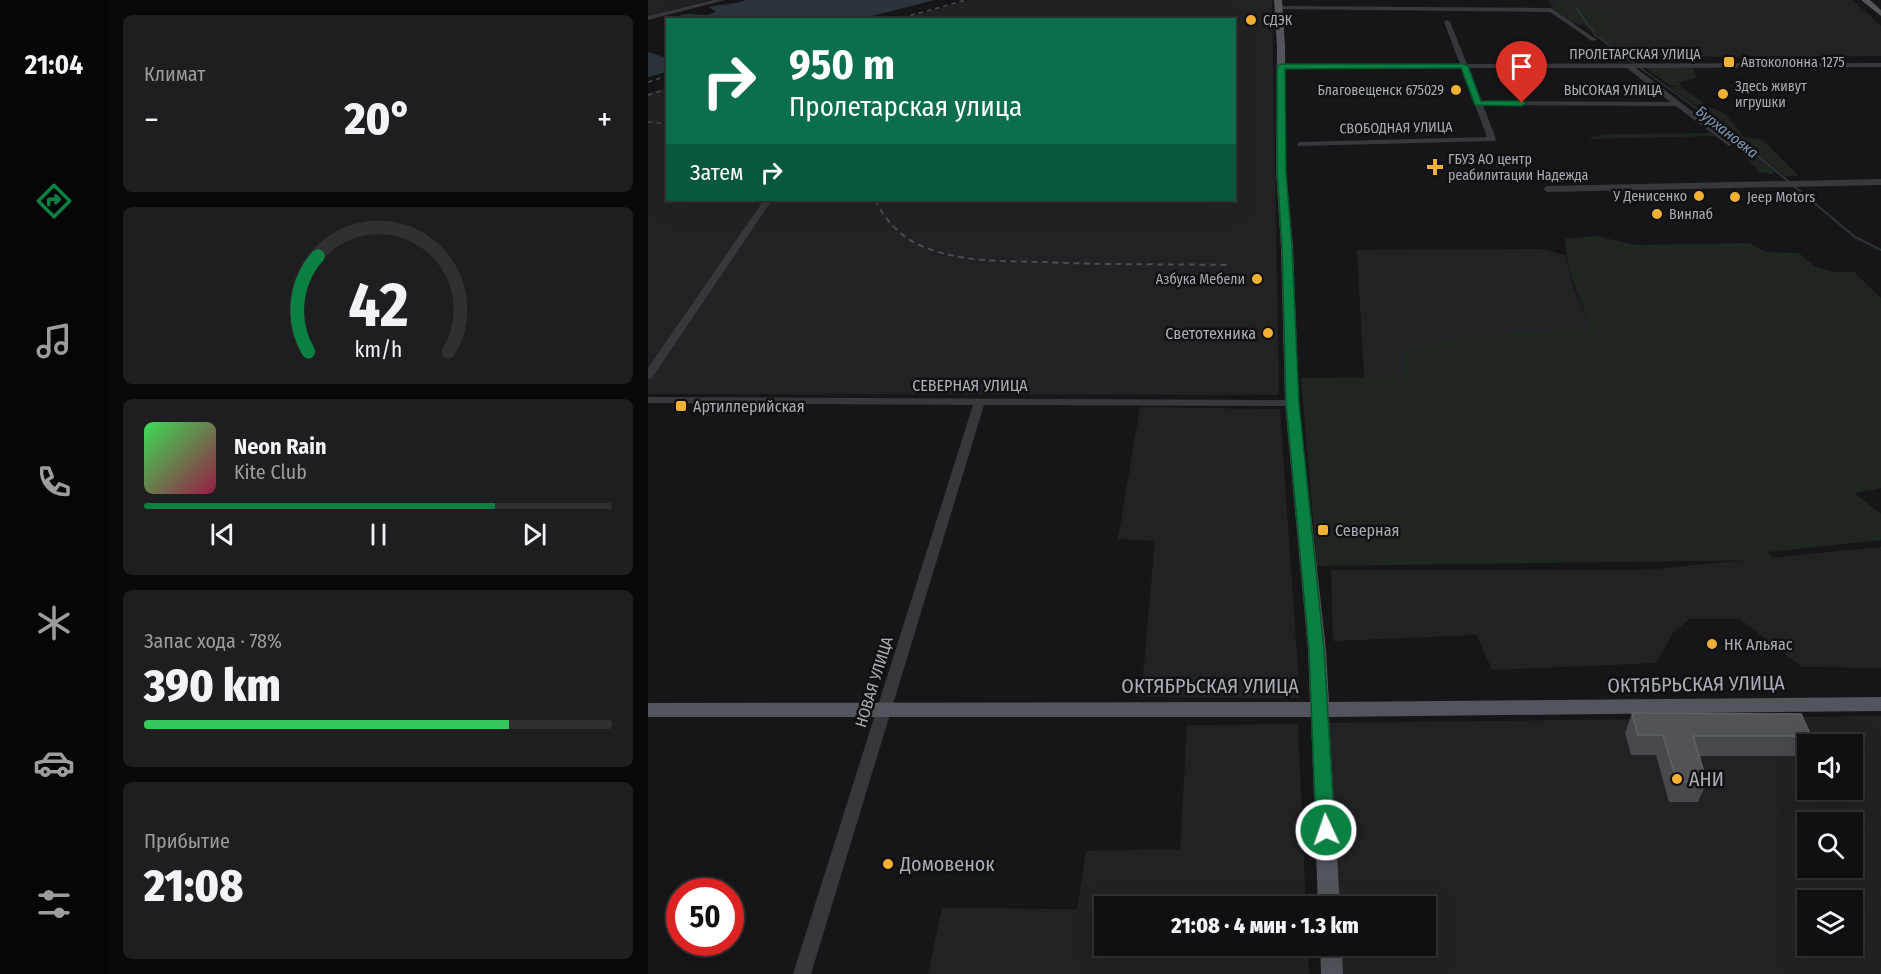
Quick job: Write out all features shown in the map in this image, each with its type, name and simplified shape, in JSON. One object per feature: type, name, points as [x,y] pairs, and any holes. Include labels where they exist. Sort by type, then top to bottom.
[{"type":"main road","points":[[1865,0],[1881,14]]},
{"type":"main road","points":[[1279,4],[1281,172],[1287,247],[1293,403],[1320,708],[1329,896]]},
{"type":"main road","name":"ОКТЯБРЬСКАЯ УЛИЦА","points":[[648,710],[1539,709],[1881,704]]},
{"type":"main road","points":[[1331,956],[1332,974]]},
{"type":"street","points":[[648,18],[722,0]]},
{"type":"street","points":[[1279,4],[1551,10],[1594,40]]},
{"type":"street","points":[[1447,22],[1478,103]]},
{"type":"street","name":"ПРОЛЕТАРСКАЯ УЛИЦА","points":[[1281,67],[1881,65]]},
{"type":"street","points":[[1635,66],[1676,104],[1729,144]]},
{"type":"street","name":"ВЫСОКАЯ УЛИЦА","points":[[1478,103],[1676,104]]},
{"type":"street","name":"СВОБОДНАЯ УЛИЦА","points":[[1302,144],[1492,139],[1478,103]]},
{"type":"street","points":[[1546,189],[1881,182]]},
{"type":"street","points":[[648,376],[767,201]]},
{"type":"street","name":"СЕВЕРНАЯ УЛИЦА","points":[[648,400],[1293,403]]},
{"type":"street","name":"НОВАЯ УЛИЦА","points":[[802,974],[980,401]]},
{"type":"shaded area","points":[[648,0],[711,0],[648,16]]},
{"type":"shaded area","points":[[746,0],[935,0],[864,18],[676,18],[685,14],[710,14],[716,12],[709,7]]},
{"type":"shaded area","points":[[968,0],[1272,0],[1279,395],[648,394],[648,93],[666,88],[666,201],[1236,201],[1236,18],[905,18]]},
{"type":"shaded area","points":[[1549,0],[1853,0],[1881,26],[1881,56],[1640,57],[1602,32],[1598,8],[1552,7]]},
{"type":"shaded area","points":[[1555,0],[1563,0],[1564,5],[1635,10],[1608,12],[1609,14],[1605,15],[1607,20],[1605,24],[1612,26],[1609,30],[1649,60],[1618,63],[1620,57],[1609,53],[1617,52],[1607,46],[1605,41],[1593,36],[1596,34],[1586,26],[1573,23],[1553,9],[1556,5]]},
{"type":"shaded area","points":[[648,52],[666,58],[666,72],[648,77]]},
{"type":"shaded area","points":[[1644,67],[1693,68],[1697,78],[1679,82],[1681,87],[1705,104],[1695,105],[1669,87],[1679,86],[1669,85]]},
{"type":"shaded area","points":[[1698,107],[1713,108],[1719,111],[1744,137],[1763,140],[1799,176],[1785,176]]},
{"type":"shaded area","points":[[1710,133],[1716,136],[1590,139],[1615,134]]},
{"type":"shaded area","points":[[1740,143],[1774,171],[1773,174],[1759,172],[1737,146]]},
{"type":"shaded area","points":[[1596,236],[1636,245],[1749,243],[1765,252],[1799,253],[1815,267],[1833,272],[1854,272],[1881,298],[1881,488],[1854,493],[1881,514],[1881,540],[1768,552],[1775,560],[1317,566],[1301,378],[1405,377],[1405,348],[1466,336],[1589,328],[1571,273],[1565,239]]},
{"type":"shaded area","points":[[1541,249],[1566,255],[1573,285],[1590,328],[1405,348],[1406,377],[1364,378],[1357,250]]},
{"type":"shaded area","points":[[1140,407],[1280,409],[1300,698],[1141,697],[1155,541],[1118,539]]},
{"type":"shaded area","points":[[1881,547],[1881,668],[1802,667],[1740,619],[1690,619],[1673,633],[1656,663],[1492,670],[1477,635],[1333,641],[1331,570],[1644,570]]},
{"type":"shaded area","points":[[1881,716],[1881,974],[1343,974],[1342,956],[1436,956],[1436,896],[1338,896],[1327,723]]},
{"type":"shaded area","points":[[1298,724],[1306,896],[1094,896],[1094,956],[1308,956],[1309,974],[928,974],[942,908],[1077,909],[1086,851],[1180,849],[1187,725]]},
{"type":"building","points":[[1632,713],[1801,714],[1810,734],[1693,736],[1707,782],[1677,782],[1663,735],[1638,735]]},
{"type":"waterway","name":"Бурхановка","points":[[1577,9],[1595,35],[1725,129],[1760,158]]},
{"type":"waterway","name":"Бурхановка","points":[[1758,156],[1855,237],[1881,250]]},
{"type":"railway","points":[[901,18],[966,0]]},
{"type":"railway","points":[[648,82],[666,77]]},
{"type":"railway","points":[[648,95],[666,90]]},
{"type":"railway","points":[[648,122],[666,124]]},
{"type":"railway","points":[[876,201],[892,225],[908,239],[930,249],[961,257],[993,261],[1230,265]]},
{"type":"place","name":"СДЭК","points":[[1251,20]]},
{"type":"place","name":"Автоколонна 1275","points":[[1729,62]]},
{"type":"place","name":"Благовещенск 675029","points":[[1456,90]]},
{"type":"place","name":"Здесь живут игрушки","points":[[1723,94]]},
{"type":"place","name":"ГБУЗ АО центр реабилитации Надежда","points":[[1435,167]]},
{"type":"place","name":"У Денисенко","points":[[1699,196]]},
{"type":"place","name":"Jeep Motors","points":[[1735,197]]},
{"type":"place","name":"Винлаб","points":[[1657,214]]},
{"type":"place","name":"Азбука Мебели","points":[[1257,279]]},
{"type":"place","name":"Светотехника","points":[[1268,333]]},
{"type":"place","name":"Артиллерийская","points":[[681,406]]},
{"type":"place","name":"Северная","points":[[1323,530]]},
{"type":"place","name":"НК Альяас","points":[[1712,644]]},
{"type":"place","name":"АНИ","points":[[1677,779]]},
{"type":"place","name":"Домовенок","points":[[888,864]]},
{"type":"route","points":[[1326,830],[1317,650],[1293,403],[1287,247],[1281,172],[1281,67],[1464,66],[1478,103],[1522,103]]}]
